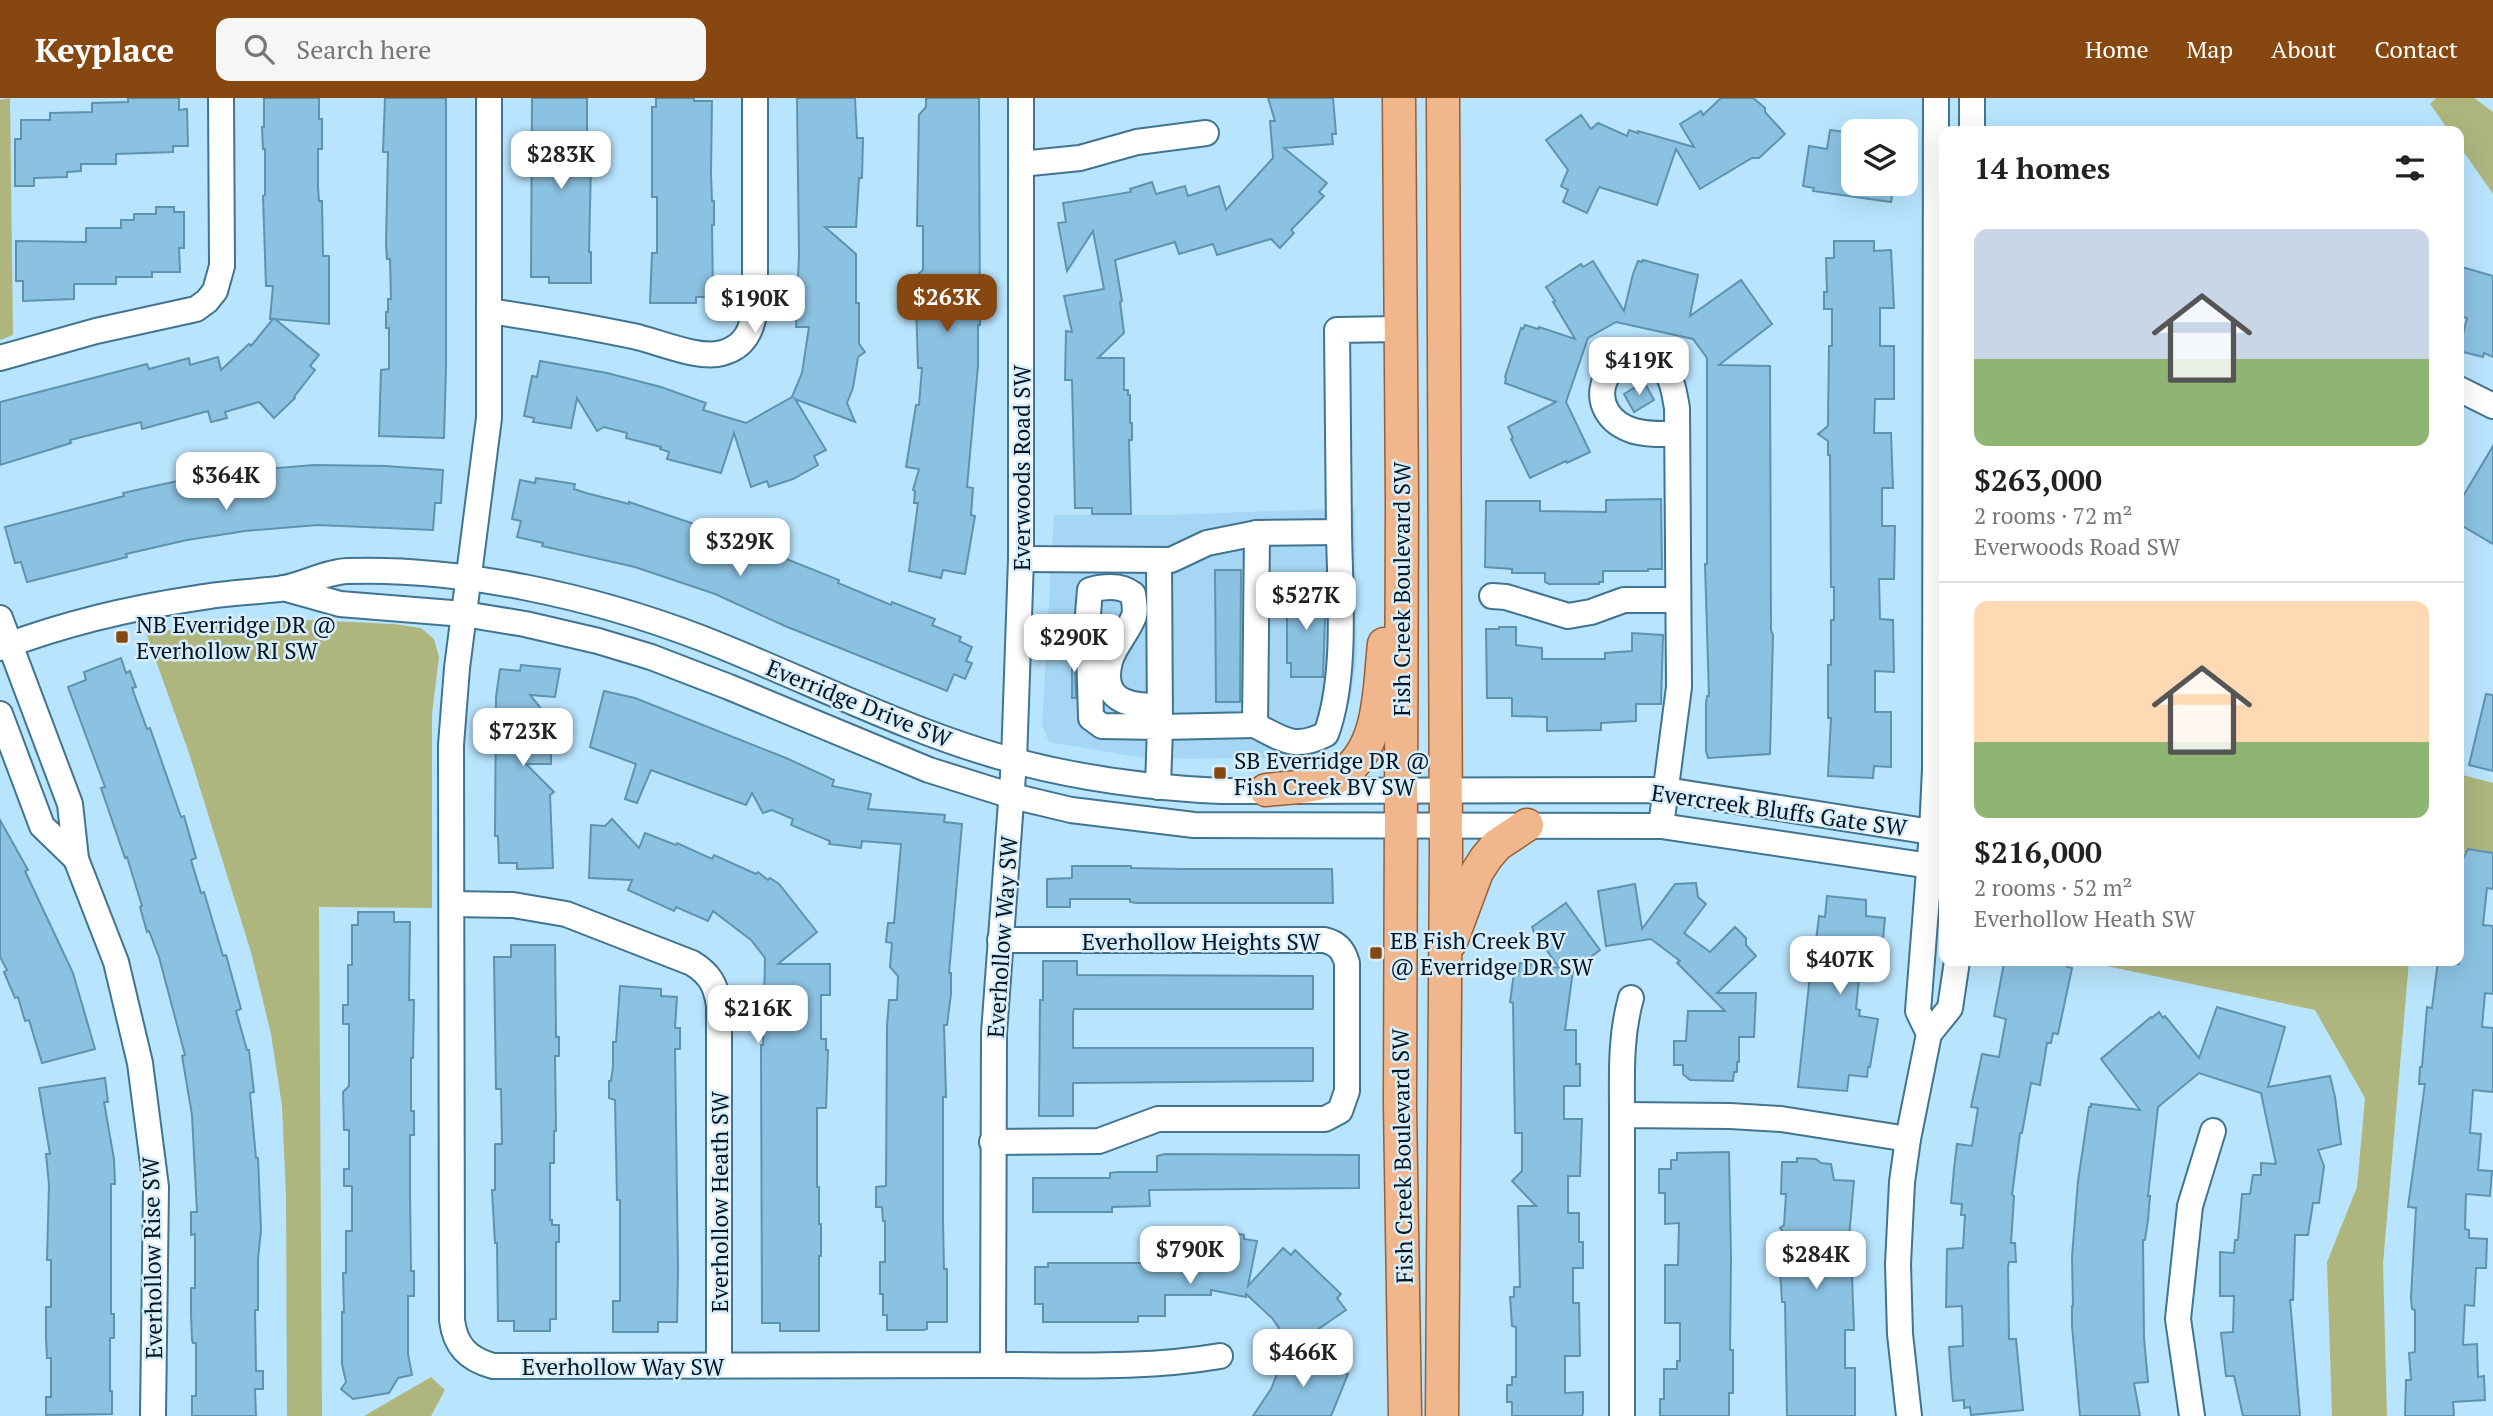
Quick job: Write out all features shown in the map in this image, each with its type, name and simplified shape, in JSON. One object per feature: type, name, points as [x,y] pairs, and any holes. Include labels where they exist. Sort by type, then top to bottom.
[{"type":"main road","name":"Fish Creek Boulevard SW","points":[[1399,98],[1402,500],[1400,1105],[1405,1416]]},
{"type":"main road","name":"Fish Creek Boulevard SW","points":[[1442,1416],[1446,825],[1443,98]]},
{"type":"main road","points":[[1266,790],[1317,783],[1340,775],[1360,755],[1372,734],[1402,500]]},
{"type":"main road","points":[[1445,957],[1486,858],[1497,845],[1527,825]]},
{"type":"street","points":[[0,358],[96,331],[184,313],[207,301],[215,291],[222,266],[221,98]]},
{"type":"street","name":"Everhollow Way SW","points":[[489,98],[489,418],[454,698],[451,745],[452,1320],[458,1343],[466,1353],[480,1363],[493,1367],[993,1365],[994,1033],[1012,796]]},
{"type":"street","points":[[489,311],[637,337],[709,356],[723,354],[742,342],[750,333],[755,309],[755,98]]},
{"type":"street","name":"Everwoods Road SW","points":[[1012,796],[1021,559],[1021,98]]},
{"type":"street","points":[[1936,98],[1939,263]]},
{"type":"street","points":[[1972,98],[1972,126]]},
{"type":"street","points":[[1021,164],[1080,158],[1137,142],[1206,134]]},
{"type":"street","points":[[1160,716],[1121,702],[1111,692],[1110,661],[1135,614],[1133,594],[1125,587],[1099,587],[1090,590],[1088,614],[1091,718],[1102,726],[1160,716],[1255,725],[1287,741],[1310,743],[1326,734],[1333,715],[1340,667],[1337,330],[1400,329]]},
{"type":"street","points":[[2464,392],[2493,406]]},
{"type":"street","points":[[1661,826],[1679,687],[1677,434]]},
{"type":"street","points":[[1021,559],[1171,561],[1208,543],[1256,533],[1339,532]]},
{"type":"street","points":[[1255,725],[1256,533]]},
{"type":"street","points":[[1158,787],[1159,561]]},
{"type":"street","name":"Everridge Drive SW","points":[[5,646],[96,618],[229,593],[283,588],[343,571],[411,573],[513,586],[603,606],[654,621],[956,742],[1014,761],[1080,777],[1158,787],[1222,791],[1446,790]]},
{"type":"street","name":"Everridge Drive SW","points":[[283,588],[340,604],[464,614],[525,624],[598,641],[651,657],[729,687],[929,770],[1012,796],[1071,810],[1194,825],[1446,825]]},
{"type":"street","points":[[1492,596],[1506,597],[1568,615],[1591,612],[1624,600],[1678,600]]},
{"type":"street","name":"Everhollow Rise SW","points":[[0,618],[5,646],[70,804],[76,859],[117,962],[140,1063],[156,1187],[153,1416]]},
{"type":"street","points":[[729,687],[743,656]]},
{"type":"street","name":"Everhollow Rise SW","points":[[0,714],[42,826],[76,859]]},
{"type":"street","points":[[1929,1034],[1918,1011],[1937,867],[1939,772]]},
{"type":"street","name":"Evercreek Bluffs Gate SW","points":[[1446,790],[1667,790],[1938,833]]},
{"type":"street","name":"Evercreek Bluffs Gate SW","points":[[1446,825],[1661,826],[1937,867]]},
{"type":"street","name":"Everhollow Heath SW","points":[[452,904],[513,905],[566,914],[692,963],[705,971],[711,979],[719,1006],[719,1365]]},
{"type":"street","name":"Everhollow Heights SW","points":[[992,1142],[1099,1141],[1158,1118],[1325,1118],[1340,1111],[1347,1091],[1347,963],[1345,953],[1332,942],[1000,940]]},
{"type":"street","points":[[1909,1416],[1900,1334],[1898,1264],[1901,1194],[1908,1139],[1929,1034],[1950,1008],[1956,966]]},
{"type":"street","points":[[1622,1416],[1621,1051],[1624,1023],[1631,998]]},
{"type":"street","points":[[1622,1115],[1769,1118],[1908,1139]]},
{"type":"street","points":[[2192,1416],[2178,1320],[2190,1206],[2213,1131]]},
{"type":"street","points":[[993,1365],[1146,1365],[1181,1363],[1220,1356]]},
{"type":"shaded area","points":[[1355,508],[1357,658],[1350,701],[1341,727],[1324,743],[1268,758],[1149,759],[1049,742],[1042,725],[1054,515],[1166,515]]},
{"type":"green space","points":[[10,98],[13,335],[0,340],[0,100]]},
{"type":"green space","points":[[2436,98],[2474,98],[2493,112],[2493,194],[2464,152],[2464,126],[2445,126],[2430,104]]},
{"type":"green space","points":[[309,620],[421,628],[434,639],[439,657],[432,714],[432,908],[319,907],[322,1416],[287,1416],[286,1197],[282,1106],[271,1034],[251,952],[189,753],[146,633],[239,622]]},
{"type":"green space","points":[[2464,775],[2493,783],[2493,856],[2464,853]]},
{"type":"green space","points":[[2107,966],[2409,966],[2383,1264],[2387,1416],[2332,1416],[2327,1262],[2357,1187],[2365,1098],[2315,1010]]},
{"type":"green space","points":[[431,1377],[445,1390],[431,1416],[364,1416]]},
{"type":"building","points":[[128,98],[179,98],[179,110],[187,109],[188,146],[173,146],[173,152],[116,154],[116,164],[81,164],[81,171],[67,172],[67,177],[34,178],[34,186],[15,186],[15,139],[21,139],[21,120],[50,120],[50,113],[92,112],[92,103],[128,102]]},
{"type":"building","points":[[264,98],[319,98],[319,119],[322,119],[322,149],[318,149],[318,187],[319,201],[322,201],[323,256],[329,256],[329,324],[275,319],[319,355],[310,366],[315,370],[295,398],[274,418],[259,402],[225,412],[227,418],[211,422],[208,411],[142,429],[141,422],[70,440],[71,443],[0,465],[0,402],[147,364],[149,369],[189,358],[190,365],[218,357],[221,370],[249,344],[251,346],[273,319],[270,319],[273,286],[266,286],[263,196],[265,149],[262,127]]},
{"type":"building","points":[[385,98],[446,98],[444,438],[379,436],[381,370],[389,369],[389,328],[386,328],[386,312],[388,299],[391,299],[390,259],[387,259],[386,244],[388,152],[383,152]]},
{"type":"building","points":[[532,98],[587,98],[587,148],[591,162],[591,283],[549,283],[549,277],[531,277]]},
{"type":"building","points":[[656,98],[712,101],[713,297],[696,297],[696,303],[650,303],[652,253],[657,253],[657,197],[652,197],[652,107],[656,107]]},
{"type":"building","points":[[797,98],[855,98],[857,138],[863,138],[862,178],[859,178],[856,227],[825,227],[856,254],[859,344],[865,352],[858,357],[853,388],[847,403],[855,422],[795,399],[826,450],[814,456],[818,465],[793,479],[769,487],[767,481],[751,487],[734,433],[721,473],[667,459],[669,452],[660,449],[661,447],[626,438],[627,433],[604,427],[597,431],[577,398],[571,428],[533,422],[534,418],[524,416],[532,376],[537,377],[540,361],[607,373],[661,387],[706,403],[703,410],[746,423],[792,397],[802,373],[809,327],[796,327],[799,255]]},
{"type":"building","points":[[926,98],[979,98],[980,325],[967,487],[973,488],[971,515],[975,516],[965,574],[943,570],[941,578],[909,571],[918,503],[914,503],[913,490],[919,469],[906,467],[916,405],[919,405],[922,368],[918,368],[916,302],[944,302],[917,275],[923,270],[923,226],[917,226],[919,115],[926,107]]},
{"type":"building","points":[[1268,98],[1333,98],[1336,134],[1332,134],[1333,144],[1284,148],[1327,183],[1319,192],[1324,196],[1291,230],[1294,233],[1280,248],[1271,239],[1217,255],[1213,244],[1179,254],[1175,242],[1115,260],[1124,333],[1098,358],[1124,358],[1124,390],[1128,390],[1130,395],[1132,423],[1132,440],[1129,440],[1131,514],[1092,514],[1092,508],[1075,508],[1072,380],[1065,380],[1066,331],[1072,332],[1064,296],[1104,289],[1093,231],[1067,271],[1058,223],[1066,222],[1063,203],[1131,192],[1130,189],[1152,182],[1156,194],[1185,186],[1188,196],[1219,186],[1226,210],[1273,158],[1270,121],[1275,121]]},
{"type":"building","points":[[1721,98],[1753,98],[1765,108],[1765,112],[1785,134],[1759,158],[1752,158],[1700,189],[1676,149],[1657,205],[1599,187],[1587,213],[1563,202],[1568,190],[1561,186],[1568,170],[1546,140],[1581,115],[1591,129],[1598,123],[1627,136],[1629,130],[1638,131],[1694,147],[1680,124],[1701,111],[1703,115]]},
{"type":"building","points":[[1830,130],[1841,131],[1841,195],[1813,191],[1814,188],[1803,186],[1809,146],[1827,149]]},
{"type":"building","points":[[1848,196],[1892,196],[1891,202]]},
{"type":"building","points":[[156,207],[174,207],[174,212],[184,212],[184,248],[179,248],[180,272],[152,272],[152,277],[116,277],[116,284],[74,284],[74,299],[23,301],[23,281],[16,281],[16,241],[86,242],[86,228],[121,228],[121,220],[134,220],[134,214],[156,214]]},
{"type":"building","points":[[1834,241],[1874,241],[1874,251],[1891,250],[1894,308],[1880,308],[1880,346],[1894,346],[1894,399],[1875,399],[1874,433],[1891,433],[1893,488],[1882,488],[1882,526],[1895,526],[1894,579],[1879,579],[1880,619],[1893,620],[1894,672],[1875,671],[1875,712],[1891,712],[1891,767],[1874,766],[1873,778],[1828,776],[1831,718],[1828,718],[1828,665],[1831,665],[1834,587],[1831,587],[1830,455],[1828,441],[1818,434],[1828,426],[1832,309],[1824,309],[1824,292],[1827,292],[1826,258],[1834,258]]},
{"type":"building","points":[[1643,260],[1698,275],[1690,316],[1741,280],[1772,324],[1719,365],[1770,366],[1773,635],[1770,754],[1708,758],[1706,751],[1706,703],[1709,696],[1705,564],[1707,358],[1693,339],[1616,322],[1588,338],[1566,402],[1590,452],[1530,478],[1511,439],[1513,438],[1508,427],[1556,402],[1505,383],[1521,328],[1525,325],[1538,329],[1539,327],[1575,339],[1546,287],[1581,264],[1583,267],[1593,261],[1624,311],[1633,274],[1638,261]]},
{"type":"building","points":[[2464,268],[2493,276],[2493,357],[2484,353],[2483,357],[2464,352],[2467,318],[2464,317]]},
{"type":"building","points":[[1644,382],[1654,400],[1634,412],[1624,394]]},
{"type":"building","points":[[2493,446],[2493,544],[2464,527],[2464,495]]},
{"type":"building","points":[[314,465],[443,470],[441,503],[435,503],[433,530],[318,525],[245,531],[187,540],[126,554],[127,557],[27,582],[21,562],[15,563],[5,527],[124,496],[123,493],[182,480],[242,471]]},
{"type":"building","points":[[536,478],[575,484],[574,489],[586,493],[629,502],[703,527],[704,524],[732,533],[729,540],[772,559],[774,554],[839,580],[838,583],[891,605],[892,602],[935,619],[932,625],[961,637],[959,641],[972,647],[966,661],[972,663],[965,679],[954,674],[947,691],[785,626],[715,594],[635,567],[542,546],[543,543],[517,537],[521,521],[512,519],[520,480],[535,483]]},
{"type":"building","points":[[1661,499],[1662,569],[1603,571],[1603,582],[1599,584],[1549,584],[1545,582],[1545,573],[1512,573],[1512,569],[1485,567],[1486,501],[1540,501],[1540,511],[1606,512],[1606,500]]},
{"type":"building","points":[[1215,570],[1241,570],[1240,702],[1216,702]]},
{"type":"building","points":[[1290,589],[1326,589],[1323,677],[1291,677],[1291,663],[1287,663],[1287,610],[1290,610]]},
{"type":"building","points":[[1516,627],[1516,645],[1542,648],[1542,659],[1605,659],[1605,653],[1632,651],[1632,633],[1663,635],[1661,704],[1636,704],[1636,721],[1601,723],[1601,730],[1547,731],[1547,717],[1512,716],[1512,698],[1487,698],[1486,629]]},
{"type":"building","points":[[1074,644],[1076,698],[1072,698]]},
{"type":"building","points":[[121,658],[126,673],[130,671],[136,687],[132,688],[147,729],[150,728],[181,817],[184,816],[196,858],[191,860],[201,893],[204,892],[223,956],[226,955],[241,1009],[236,1011],[249,1050],[254,1092],[250,1093],[258,1158],[261,1230],[258,1310],[255,1310],[256,1371],[263,1371],[263,1389],[255,1389],[256,1416],[192,1416],[192,1396],[196,1396],[196,1343],[192,1340],[191,1288],[195,1288],[195,1234],[191,1235],[191,1212],[197,1212],[192,1115],[182,1056],[185,1055],[159,957],[149,931],[147,932],[127,857],[125,858],[101,788],[105,787],[68,687],[86,680],[84,672]]},
{"type":"building","points":[[521,665],[560,669],[555,697],[530,695],[551,721],[551,764],[526,764],[554,792],[550,795],[553,868],[517,869],[517,863],[499,863],[498,836],[495,836],[496,697],[500,669],[520,671]]},
{"type":"building","points":[[604,691],[635,698],[786,758],[834,780],[832,786],[871,794],[868,809],[945,815],[944,822],[962,824],[949,973],[951,994],[947,1025],[944,1025],[946,1097],[943,1097],[943,1221],[947,1322],[927,1322],[927,1329],[923,1330],[887,1330],[887,1315],[883,1315],[883,1294],[880,1294],[880,1262],[885,1262],[885,1221],[882,1207],[876,1207],[876,1187],[886,1186],[887,1027],[889,1000],[897,1000],[898,976],[890,967],[892,943],[886,942],[888,923],[894,923],[901,844],[862,841],[861,848],[829,844],[830,841],[791,825],[793,819],[772,810],[763,813],[752,793],[746,805],[651,770],[637,803],[625,799],[636,764],[590,747]]},
{"type":"building","points":[[2486,694],[2493,695],[2493,771],[2469,765]]},
{"type":"building","points":[[612,819],[639,848],[645,833],[676,845],[677,843],[712,859],[714,855],[756,874],[758,872],[768,880],[770,878],[779,884],[817,932],[778,964],[830,964],[830,995],[821,995],[821,1039],[826,1039],[828,1050],[826,1108],[817,1108],[817,1187],[821,1224],[819,1331],[780,1331],[780,1323],[762,1323],[761,1045],[765,958],[751,940],[713,911],[708,921],[676,907],[674,911],[628,890],[632,880],[589,878],[591,825],[605,826]]},
{"type":"building","points":[[0,820],[28,870],[25,871],[73,973],[95,1049],[42,1063],[29,1020],[25,1021],[18,997],[15,998],[4,972],[7,970],[0,957]]},
{"type":"building","points":[[2468,849],[2493,853],[2493,889],[2487,888],[2483,925],[2493,926],[2493,994],[2485,993],[2482,1027],[2493,1028],[2493,1092],[2473,1090],[2470,1133],[2481,1134],[2478,1170],[2492,1171],[2490,1196],[2466,1194],[2465,1229],[2469,1230],[2469,1238],[2487,1239],[2486,1268],[2476,1268],[2474,1306],[2465,1305],[2463,1345],[2477,1344],[2478,1377],[2484,1376],[2485,1400],[2453,1402],[2454,1416],[2405,1416],[2406,1380],[2411,1380],[2409,1353],[2415,1352],[2415,1310],[2412,1309],[2411,1298],[2416,1208],[2408,1207],[2425,1084],[2419,1084],[2420,1067],[2427,1007],[2432,1008],[2437,966],[2464,966],[2464,857]]},
{"type":"building","points":[[1072,866],[1332,869],[1333,903],[1136,903],[1130,902],[1130,899],[1070,899],[1070,907],[1047,907],[1047,879],[1072,878]]},
{"type":"building","points":[[1696,883],[1698,897],[1706,904],[1684,933],[1710,952],[1735,927],[1746,938],[1746,945],[1756,956],[1717,993],[1756,993],[1754,1037],[1739,1037],[1739,1062],[1733,1081],[1690,1080],[1683,1074],[1683,1065],[1674,1065],[1674,1041],[1686,1041],[1688,1011],[1725,1011],[1677,963],[1680,961],[1651,939],[1606,946],[1598,891],[1635,884],[1642,929],[1675,884]]},
{"type":"building","points":[[1827,896],[1866,900],[1866,916],[1885,918],[1882,971],[1860,969],[1856,1009],[1860,1010],[1859,1016],[1878,1019],[1870,1067],[1867,1077],[1849,1075],[1847,1091],[1798,1087],[1812,957],[1819,916],[1825,917]]},
{"type":"building","points":[[1566,903],[1600,950],[1573,970],[1565,1030],[1576,1030],[1576,1064],[1580,1064],[1580,1086],[1564,1086],[1564,1119],[1582,1119],[1580,1176],[1568,1176],[1568,1213],[1579,1213],[1579,1242],[1583,1242],[1583,1268],[1573,1268],[1573,1303],[1579,1303],[1580,1356],[1565,1356],[1565,1393],[1583,1392],[1583,1413],[1582,1416],[1512,1416],[1512,1402],[1507,1402],[1507,1385],[1512,1385],[1512,1377],[1516,1377],[1516,1327],[1512,1326],[1510,1297],[1514,1297],[1514,1287],[1520,1287],[1518,1206],[1536,1206],[1512,1181],[1522,1171],[1522,1133],[1515,1133],[1513,1003],[1510,1002],[1514,973],[1518,974],[1520,963],[1559,968],[1532,927]]},
{"type":"building","points":[[358,912],[394,912],[394,922],[410,922],[409,1000],[414,1000],[411,1111],[414,1111],[414,1135],[410,1135],[410,1192],[414,1296],[408,1296],[408,1354],[412,1375],[398,1378],[389,1393],[353,1399],[341,1389],[346,1382],[342,1364],[343,1273],[346,1273],[346,1231],[352,1231],[352,1186],[344,1186],[344,1169],[349,1169],[349,1130],[344,1130],[343,1092],[349,1086],[349,1024],[343,1024],[343,1005],[348,1005],[352,925],[358,925]]},
{"type":"building","points":[[511,945],[555,945],[556,1037],[559,1037],[559,1056],[555,1056],[556,1131],[554,1163],[550,1163],[550,1220],[552,1225],[559,1225],[559,1242],[556,1242],[556,1319],[550,1319],[550,1331],[514,1331],[514,1321],[498,1321],[497,1243],[492,1190],[495,1190],[495,1144],[502,1144],[501,1089],[496,1089],[494,957],[511,957]]},
{"type":"building","points":[[1043,961],[1077,961],[1077,975],[1313,976],[1313,1009],[1074,1009],[1073,1048],[1313,1048],[1313,1081],[1073,1083],[1073,1116],[1039,1116]]},
{"type":"building","points":[[2003,966],[2072,968],[2058,1034],[2053,1033],[2051,1043],[2047,1043],[2040,1085],[2031,1083],[2020,1133],[2012,1195],[2011,1243],[2015,1243],[2016,1262],[2009,1262],[2008,1267],[2009,1339],[2016,1339],[2023,1410],[1971,1415],[1970,1407],[1964,1408],[1964,1400],[1953,1401],[1949,1347],[1963,1346],[1962,1306],[1946,1307],[1947,1249],[1963,1248],[1965,1215],[1961,1215],[1962,1204],[1951,1203],[1957,1144],[1972,1146],[1978,1108],[1971,1107],[1982,1054],[1999,1057],[2006,1019],[1994,1016]]},
{"type":"building","points":[[620,986],[661,989],[661,996],[677,997],[675,1028],[680,1028],[680,1049],[675,1049],[677,1322],[658,1322],[658,1332],[613,1332],[613,1301],[620,1301],[620,1200],[617,1200],[615,1100],[609,1098],[609,1081],[613,1067],[613,1042],[616,1042]]},
{"type":"building","points":[[2217,1007],[2285,1027],[2268,1087],[2330,1076],[2335,1097],[2341,1144],[2318,1150],[2324,1166],[2319,1203],[2313,1203],[2308,1235],[2295,1235],[2293,1300],[2290,1300],[2300,1416],[2243,1416],[2234,1376],[2226,1376],[2221,1333],[2233,1332],[2234,1296],[2220,1296],[2220,1252],[2234,1253],[2235,1240],[2238,1240],[2242,1194],[2250,1194],[2253,1175],[2261,1175],[2261,1163],[2276,1164],[2261,1093],[2199,1073],[2158,1107],[2148,1196],[2148,1220],[2143,1240],[2144,1338],[2148,1382],[2134,1383],[2140,1416],[2080,1416],[2072,1326],[2072,1257],[2078,1181],[2089,1107],[2091,1104],[2140,1110],[2101,1059],[2159,1012],[2199,1058]]},
{"type":"building","points":[[105,1078],[108,1102],[104,1102],[114,1159],[115,1184],[111,1184],[111,1314],[114,1314],[114,1338],[110,1338],[112,1414],[46,1415],[46,1397],[51,1397],[51,1358],[47,1358],[46,1338],[46,1307],[51,1307],[51,1260],[47,1260],[49,1185],[46,1154],[50,1154],[39,1088]]},
{"type":"building","points":[[1729,1152],[1730,1350],[1733,1350],[1733,1393],[1729,1393],[1729,1416],[1660,1416],[1660,1399],[1664,1399],[1664,1369],[1677,1369],[1677,1361],[1680,1361],[1680,1323],[1665,1323],[1665,1265],[1678,1265],[1679,1223],[1665,1224],[1665,1193],[1659,1193],[1659,1169],[1671,1169],[1671,1160],[1677,1160],[1677,1153]]},
{"type":"building","points":[[1359,1155],[1359,1188],[1149,1190],[1150,1206],[1112,1207],[1112,1212],[1033,1212],[1033,1178],[1110,1178],[1110,1173],[1117,1172],[1157,1172],[1157,1156]]},
{"type":"building","points":[[1797,1158],[1816,1159],[1821,1163],[1831,1164],[1834,1180],[1854,1181],[1849,1237],[1834,1237],[1834,1276],[1852,1276],[1854,1330],[1845,1330],[1845,1368],[1855,1368],[1855,1416],[1787,1416],[1785,1302],[1782,1302],[1780,1269],[1784,1269],[1787,1236],[1780,1228],[1784,1225],[1786,1194],[1781,1194],[1782,1162],[1797,1162]]},
{"type":"building","points":[[1228,1231],[1244,1235],[1244,1239],[1257,1241],[1248,1286],[1283,1248],[1291,1255],[1295,1250],[1341,1294],[1337,1298],[1346,1310],[1292,1347],[1272,1318],[1246,1294],[1246,1297],[1211,1290],[1211,1295],[1165,1295],[1165,1316],[1138,1316],[1138,1322],[1043,1322],[1043,1304],[1035,1304],[1035,1267],[1048,1267],[1048,1263],[1159,1263],[1181,1240],[1227,1238]]},
{"type":"building","points":[[1287,1349],[1348,1374],[1331,1416],[1253,1416],[1271,1389]]},
{"type":"place","name":"NB Everridge DR @ Everhollow RI SW","points":[[122,637]]},
{"type":"place","name":"SB Everridge DR @ Fish Creek BV SW","points":[[1220,773]]},
{"type":"place","name":"EB Fish Creek BV @ Everridge DR SW","points":[[1376,953]]}]
